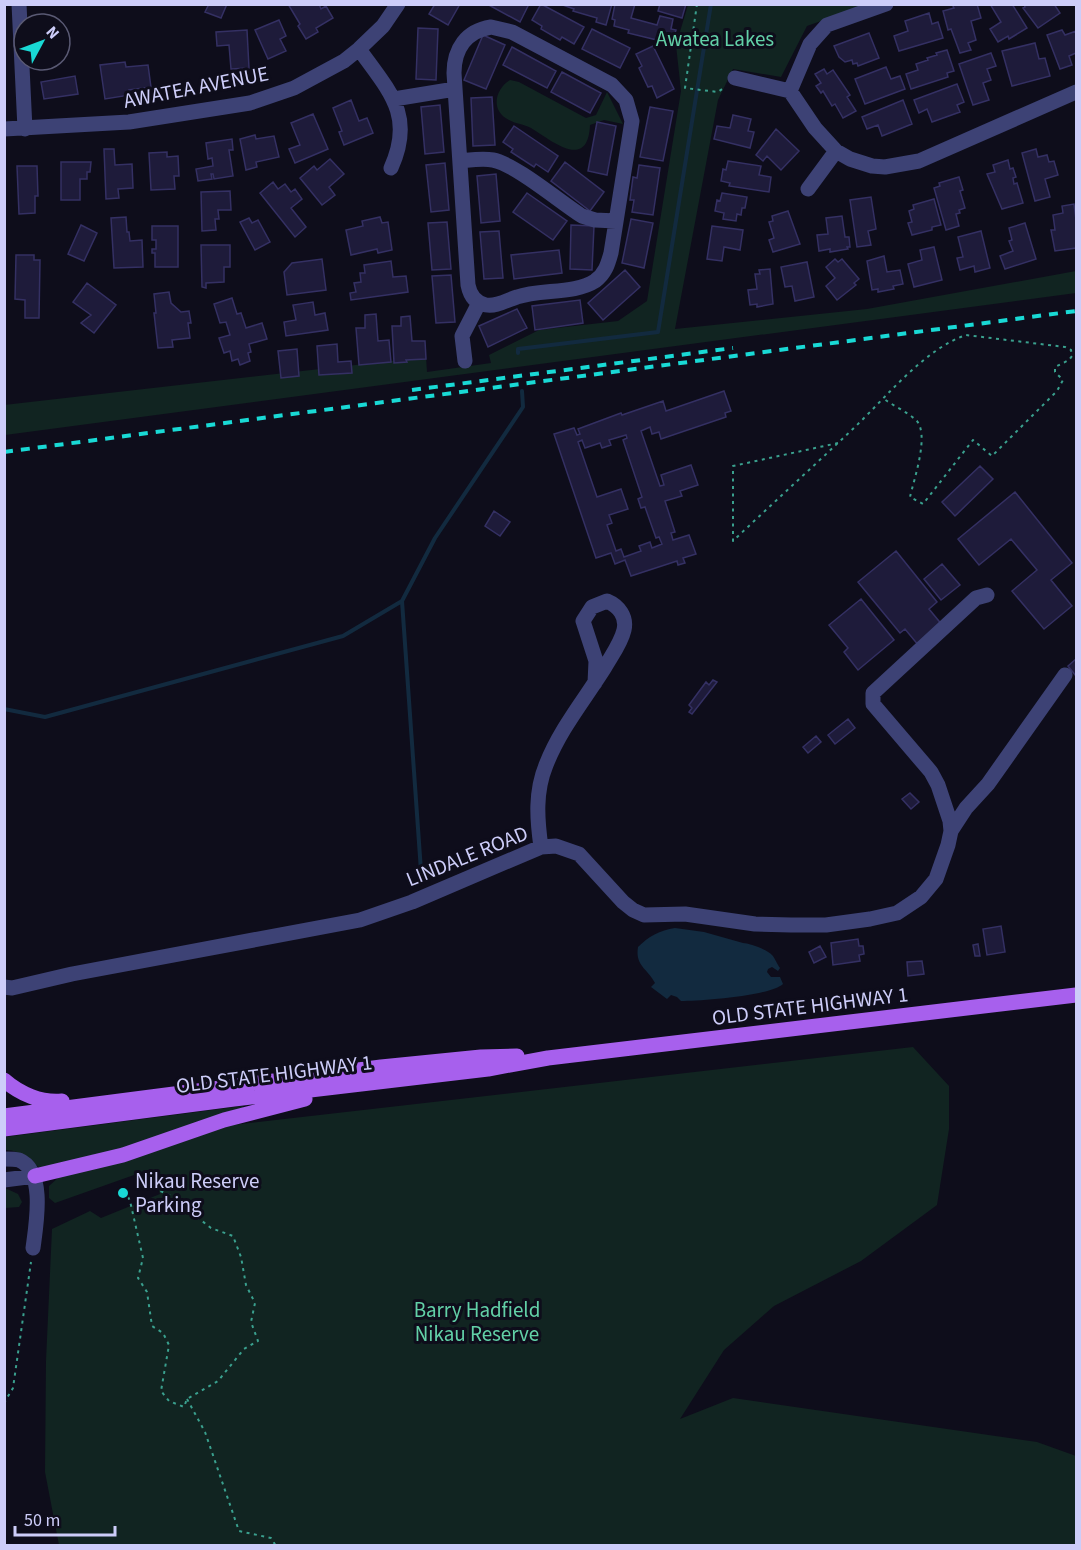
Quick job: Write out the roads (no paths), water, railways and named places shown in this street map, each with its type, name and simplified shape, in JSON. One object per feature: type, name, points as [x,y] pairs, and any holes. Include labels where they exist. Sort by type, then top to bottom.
[{"type":"main road","name":"OLD STATE HIGHWAY 1","points":[[4,1129],[488,1069],[548,1058],[1077,996]]},
{"type":"main road","name":"OLD STATE HIGHWAY 1","points":[[4,1116],[349,1071],[481,1058],[514,1056],[548,1058]]},
{"type":"main road","points":[[4,1080],[22,1094],[55,1101],[301,1073],[349,1071]]},
{"type":"main road","points":[[35,1176],[123,1155],[259,1110],[378,1083]]},
{"type":"street","points":[[18,4],[25,129]]},
{"type":"street","name":"AWATEA AVENUE","points":[[4,129],[129,123],[250,103],[294,88],[344,61],[383,26],[398,4]]},
{"type":"street","points":[[790,91],[810,44],[827,25],[886,4]]},
{"type":"street","points":[[491,27],[512,32],[616,87],[627,100],[632,121],[608,264],[604,273],[593,282],[578,287],[524,295],[492,306],[479,303],[471,294],[468,285],[460,161],[454,61],[459,46],[475,31],[491,27]]},
{"type":"street","points":[[359,49],[394,99],[402,130],[400,149],[391,168]]},
{"type":"street","points":[[735,78],[790,91],[814,128],[836,151],[850,159],[872,166],[885,167],[919,161],[1077,92]]},
{"type":"street","points":[[394,99],[455,89]]},
{"type":"street","points":[[808,189],[836,151]]},
{"type":"street","points":[[460,161],[482,159],[499,161],[582,216],[595,220],[616,220]]},
{"type":"street","points":[[465,361],[462,336],[479,303]]},
{"type":"street","points":[[951,831],[934,776],[876,708],[872,702],[872,695],[885,680],[975,598],[987,595]]},
{"type":"street","points":[[541,847],[537,808],[541,777],[555,744],[595,683],[614,652],[625,628],[620,610],[615,604],[607,601],[592,607],[583,621],[596,661],[595,683]]},
{"type":"street","points":[[951,831],[966,808],[988,784],[1065,675]]},
{"type":"street","name":"LINDALE ROAD","points":[[7,989],[72,974],[360,920],[412,902],[541,847],[556,846],[579,854],[623,902],[644,915],[685,914],[755,924],[826,925],[870,919],[897,914],[921,897],[936,879],[951,831]]},
{"type":"street","points":[[4,1159],[18,1160],[35,1176],[38,1217],[33,1248]]},
{"type":"street","points":[[4,1180],[35,1176]]},
{"type":"water","points":[[675,928],[704,932],[767,951],[780,968],[778,971],[772,967],[767,972],[771,977],[780,977],[783,984],[764,992],[734,997],[681,1001],[671,995],[667,999],[651,987],[655,983],[638,959],[638,947],[664,930]]},
{"type":"waterway","points":[[518,353],[518,349],[658,332],[711,4]]},
{"type":"waterway","points":[[4,709],[45,717],[343,636],[402,601],[435,538],[523,407],[522,391]]},
{"type":"waterway","points":[[402,601],[421,871]]},
{"type":"railway","points":[[4,452],[1076,311]]},
{"type":"railway","points":[[412,390],[733,348]]},
{"type":"place","name":"Nikau Reserve Parking","points":[[123,1193]]},
{"type":"park label","name":"Awatea Lakes","points":[[715,39]]},
{"type":"park label","name":"Barry Hadfield Nikau Reserve","points":[[477,1322]]}]
